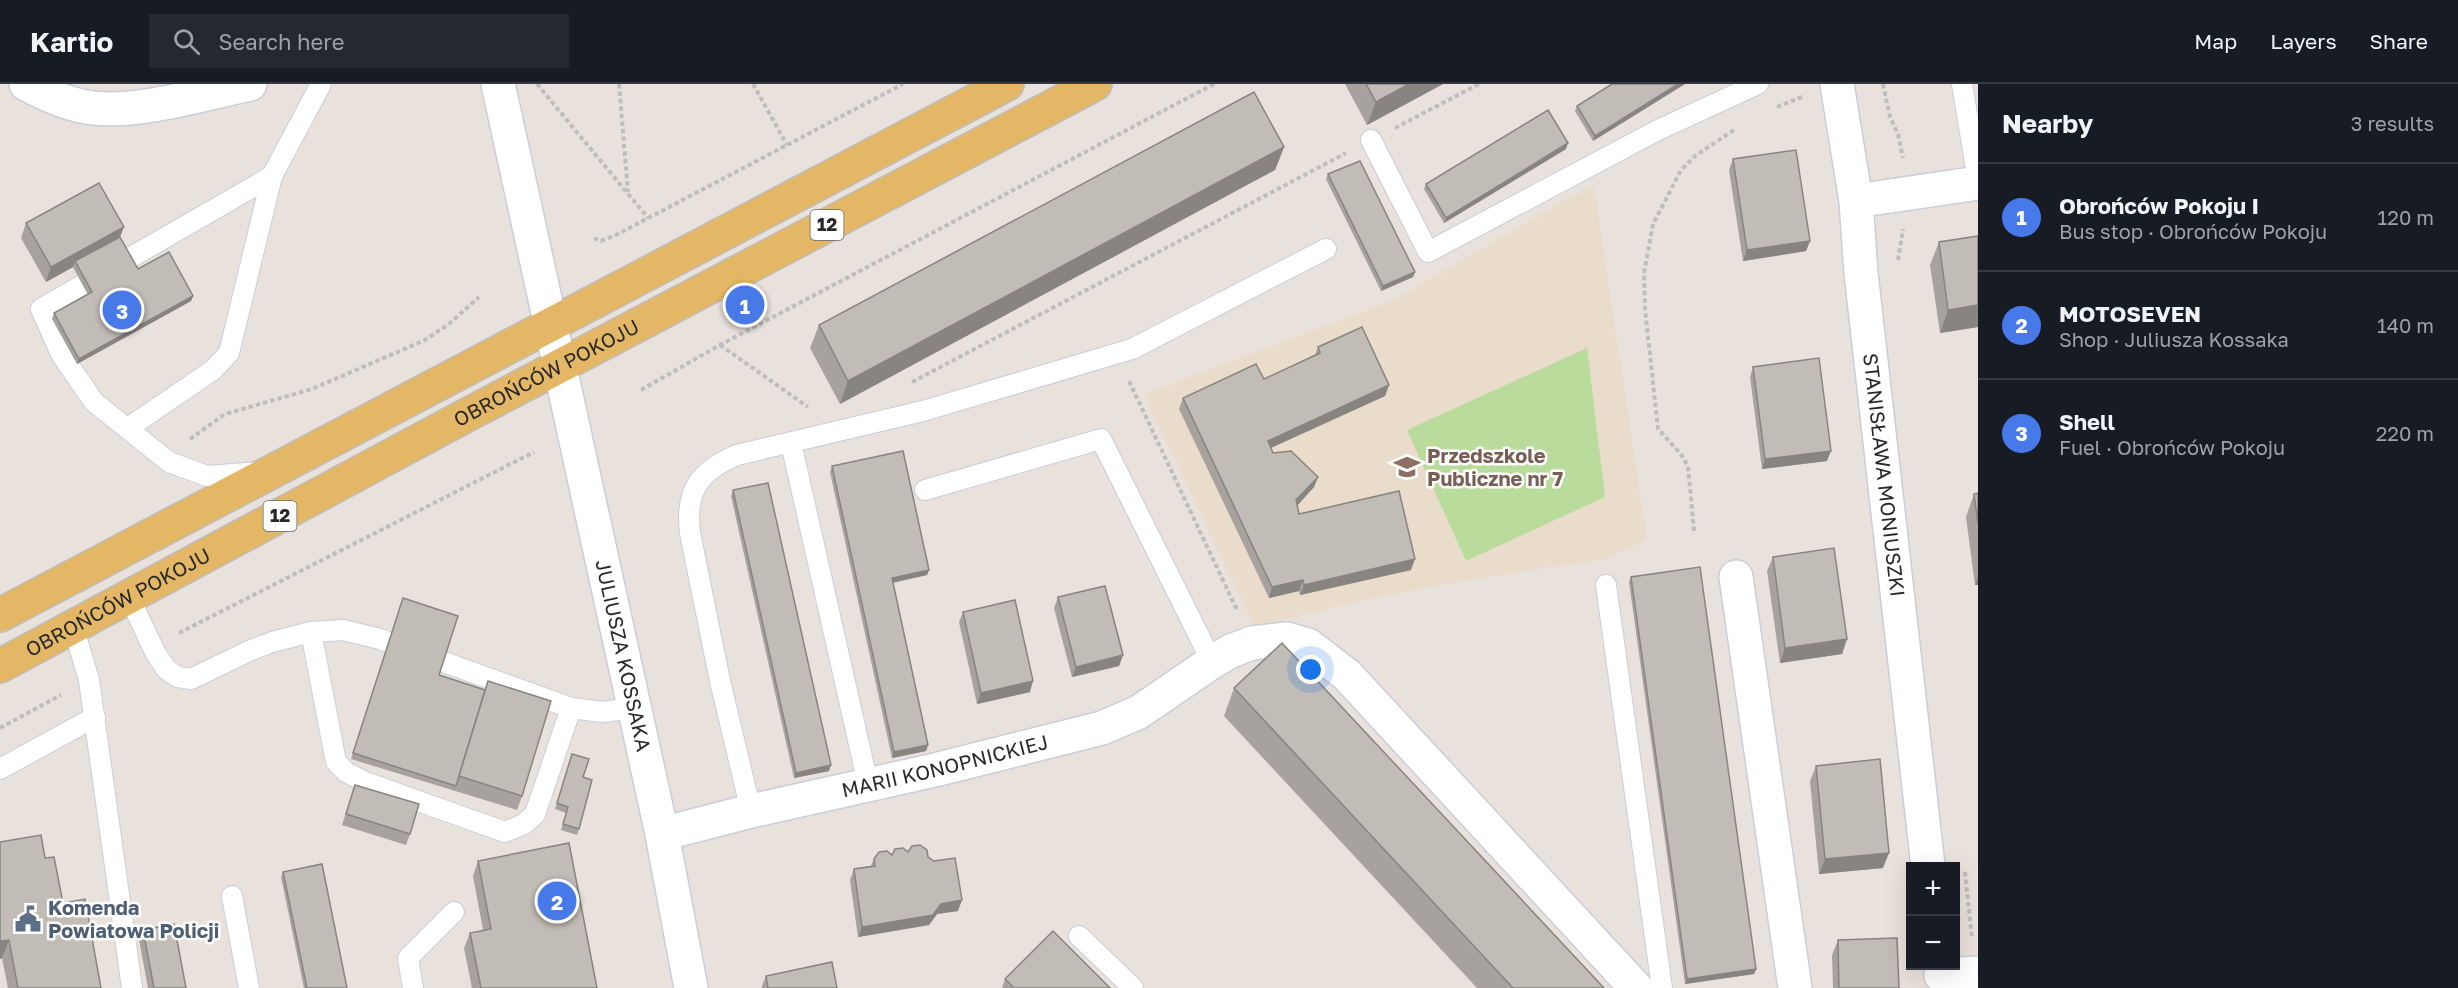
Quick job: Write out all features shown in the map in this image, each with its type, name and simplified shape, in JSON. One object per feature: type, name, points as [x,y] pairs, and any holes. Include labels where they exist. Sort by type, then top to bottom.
[{"type":"main road","name":"OBROŃCÓW POKOJU","points":[[0,615],[551,322],[701,246],[1007,84]]},
{"type":"main road","name":"OBROŃCÓW POKOJU","points":[[0,666],[560,366],[1095,84]]},
{"type":"street","points":[[26,84],[82,106],[107,109],[136,107],[250,84]]},
{"type":"street","name":"JULIUSZA KOSSAKA","points":[[498,84],[662,834],[691,988]]},
{"type":"street","name":"STANISŁAWA MONIUSZKI","points":[[1822,89],[1856,201],[1863,285],[1927,862]]},
{"type":"street","points":[[1856,201],[1978,182]]},
{"type":"street","points":[[1736,577],[1795,988]]},
{"type":"street","name":"MARII KONOPNICKIEJ","points":[[662,834],[1102,728],[1138,712],[1231,651],[1252,644],[1287,639],[1308,645],[1347,675],[1636,988]]},
{"type":"street","points":[[1940,976],[1978,973]]},
{"type":"lane","points":[[128,428],[213,369],[229,353],[272,176],[321,84]]},
{"type":"lane","points":[[1371,140],[1428,252],[1658,130],[1758,84]]},
{"type":"lane","points":[[1962,84],[1978,182]]},
{"type":"lane","points":[[272,176],[41,309],[61,354],[94,402],[169,462],[207,476],[275,470]]},
{"type":"lane","points":[[751,811],[720,681],[688,512],[692,493],[703,476],[721,462],[737,455],[923,411],[1132,349],[1326,249]]},
{"type":"lane","points":[[925,490],[1101,440],[1212,662]]},
{"type":"lane","points":[[791,443],[868,784]]},
{"type":"lane","points":[[1606,585],[1662,988]]},
{"type":"lane","points":[[129,597],[167,670],[178,677],[191,679],[249,651],[311,632],[343,630],[380,639],[571,708],[602,712],[633,708]]},
{"type":"lane","points":[[73,626],[89,680],[132,988]]},
{"type":"lane","points":[[311,632],[336,762],[346,772],[365,782],[505,832],[524,824],[535,814],[571,708]]},
{"type":"lane","points":[[0,769],[95,717]]},
{"type":"lane","points":[[231,896],[249,988]]},
{"type":"lane","points":[[413,988],[408,958],[454,912]]},
{"type":"lane","points":[[1079,936],[1133,988]]},
{"type":"path","points":[[537,84],[648,218]]},
{"type":"path","points":[[619,84],[628,193]]},
{"type":"path","points":[[753,84],[787,145]]},
{"type":"path","points":[[594,238],[601,241],[648,218],[903,84]]},
{"type":"path","points":[[641,390],[720,345],[1214,84]]},
{"type":"path","points":[[905,385],[1479,84]]},
{"type":"path","points":[[1883,84],[1890,117],[1898,134]]},
{"type":"path","points":[[1770,111],[1822,89]]},
{"type":"path","points":[[1694,531],[1688,466],[1680,453],[1658,429],[1645,309],[1644,273],[1653,224],[1681,170],[1695,156],[1739,127]]},
{"type":"path","points":[[188,440],[225,414],[312,389],[425,340],[449,324],[479,297]]},
{"type":"path","points":[[720,345],[814,412]]},
{"type":"path","points":[[1116,353],[1252,644]]},
{"type":"path","points":[[153,646],[534,452]]},
{"type":"path","points":[[0,728],[89,680]]},
{"type":"shaded area","name":"Przedszkole Publiczne nr 7","points":[[1594,187],[1647,540],[1605,559],[1457,582],[1370,599],[1254,627],[1144,394],[1394,300],[1569,198]]},
{"type":"green space","points":[[1587,348],[1605,497],[1466,561],[1407,430]]},
{"type":"building","points":[[1366,84],[1409,84],[1376,102]]},
{"type":"building","points":[[1612,84],[1678,84],[1595,136],[1577,106]]},
{"type":"building","points":[[1254,92],[1284,147],[848,381],[819,325]]},
{"type":"building","points":[[1548,110],[1568,143],[1446,218],[1426,184]]},
{"type":"building","points":[[1796,150],[1810,241],[1747,250],[1733,159]]},
{"type":"building","points":[[1360,161],[1415,272],[1383,286],[1328,174]]},
{"type":"building","points":[[99,183],[124,227],[51,267],[26,223]]},
{"type":"building","points":[[1978,236],[1978,305],[1948,310],[1939,242]]},
{"type":"building","points":[[120,237],[138,269],[169,252],[193,296],[79,359],[54,313],[92,292],[75,261]]},
{"type":"building","points":[[1362,327],[1389,385],[1268,441],[1273,453],[1291,451],[1318,477],[1296,500],[1299,514],[1399,491],[1415,559],[1304,585],[1303,580],[1272,587],[1183,398],[1256,364],[1264,379],[1320,353],[1318,347]]},
{"type":"building","points":[[1819,358],[1831,451],[1765,459],[1753,367]]},
{"type":"building","points":[[903,451],[929,570],[892,578],[928,745],[894,752],[832,466]]},
{"type":"building","points":[[768,483],[831,765],[796,773],[733,490]]},
{"type":"building","points":[[1978,493],[1978,524],[1974,494]]},
{"type":"building","points":[[1834,548],[1847,639],[1785,648],[1773,557]]},
{"type":"building","points":[[1700,567],[1756,969],[1687,979],[1631,577]]},
{"type":"building","points":[[1105,586],[1123,655],[1076,667],[1058,597]]},
{"type":"building","points":[[403,598],[458,616],[439,675],[485,690],[456,786],[353,753]]},
{"type":"building","points":[[1015,600],[1033,681],[981,693],[963,612]]},
{"type":"building","points":[[1282,643],[1604,988],[1513,988],[1234,688]]},
{"type":"building","points":[[488,681],[551,701],[522,796],[459,776]]},
{"type":"building","points":[[572,754],[589,759],[583,777],[592,780],[579,829],[563,824],[568,807],[557,803]]},
{"type":"building","points":[[1880,759],[1889,853],[1825,859],[1816,766]]},
{"type":"building","points":[[355,785],[419,804],[410,834],[346,814]]},
{"type":"building","name":"Komenda Powiatowa Policji","points":[[41,835],[45,858],[54,857],[63,903],[85,899],[101,988],[18,988],[9,940],[0,941],[0,842]]},
{"type":"building","points":[[569,843],[597,988],[481,988],[470,933],[491,929],[478,861]]},
{"type":"building","points":[[920,845],[927,850],[928,857],[934,861],[955,858],[962,900],[941,904],[933,915],[862,927],[854,869],[875,866],[874,859],[879,852],[887,851],[892,855],[895,849],[903,848],[908,852],[912,846]]},
{"type":"building","points":[[322,864],[347,988],[307,988],[283,872]]},
{"type":"building","points":[[174,924],[186,988],[154,988],[143,930]]},
{"type":"building","points":[[1053,931],[1110,988],[1014,988],[1005,979]]},
{"type":"building","points":[[1897,938],[1899,988],[1839,988],[1838,940]]},
{"type":"building","points":[[832,962],[837,988],[768,988],[766,976]]},
{"type":"place","name":"Obrońców Pokoju I","points":[[745,305]]},
{"type":"place","name":"Shell","points":[[122,310]]},
{"type":"place","name":"Przedszkole Publiczne nr 7","points":[[1407,467]]},
{"type":"place","name":"MOTOSEVEN","points":[[557,901]]},
{"type":"place","name":"Komenda Powiatowa Policji","points":[[28,919]]}]
